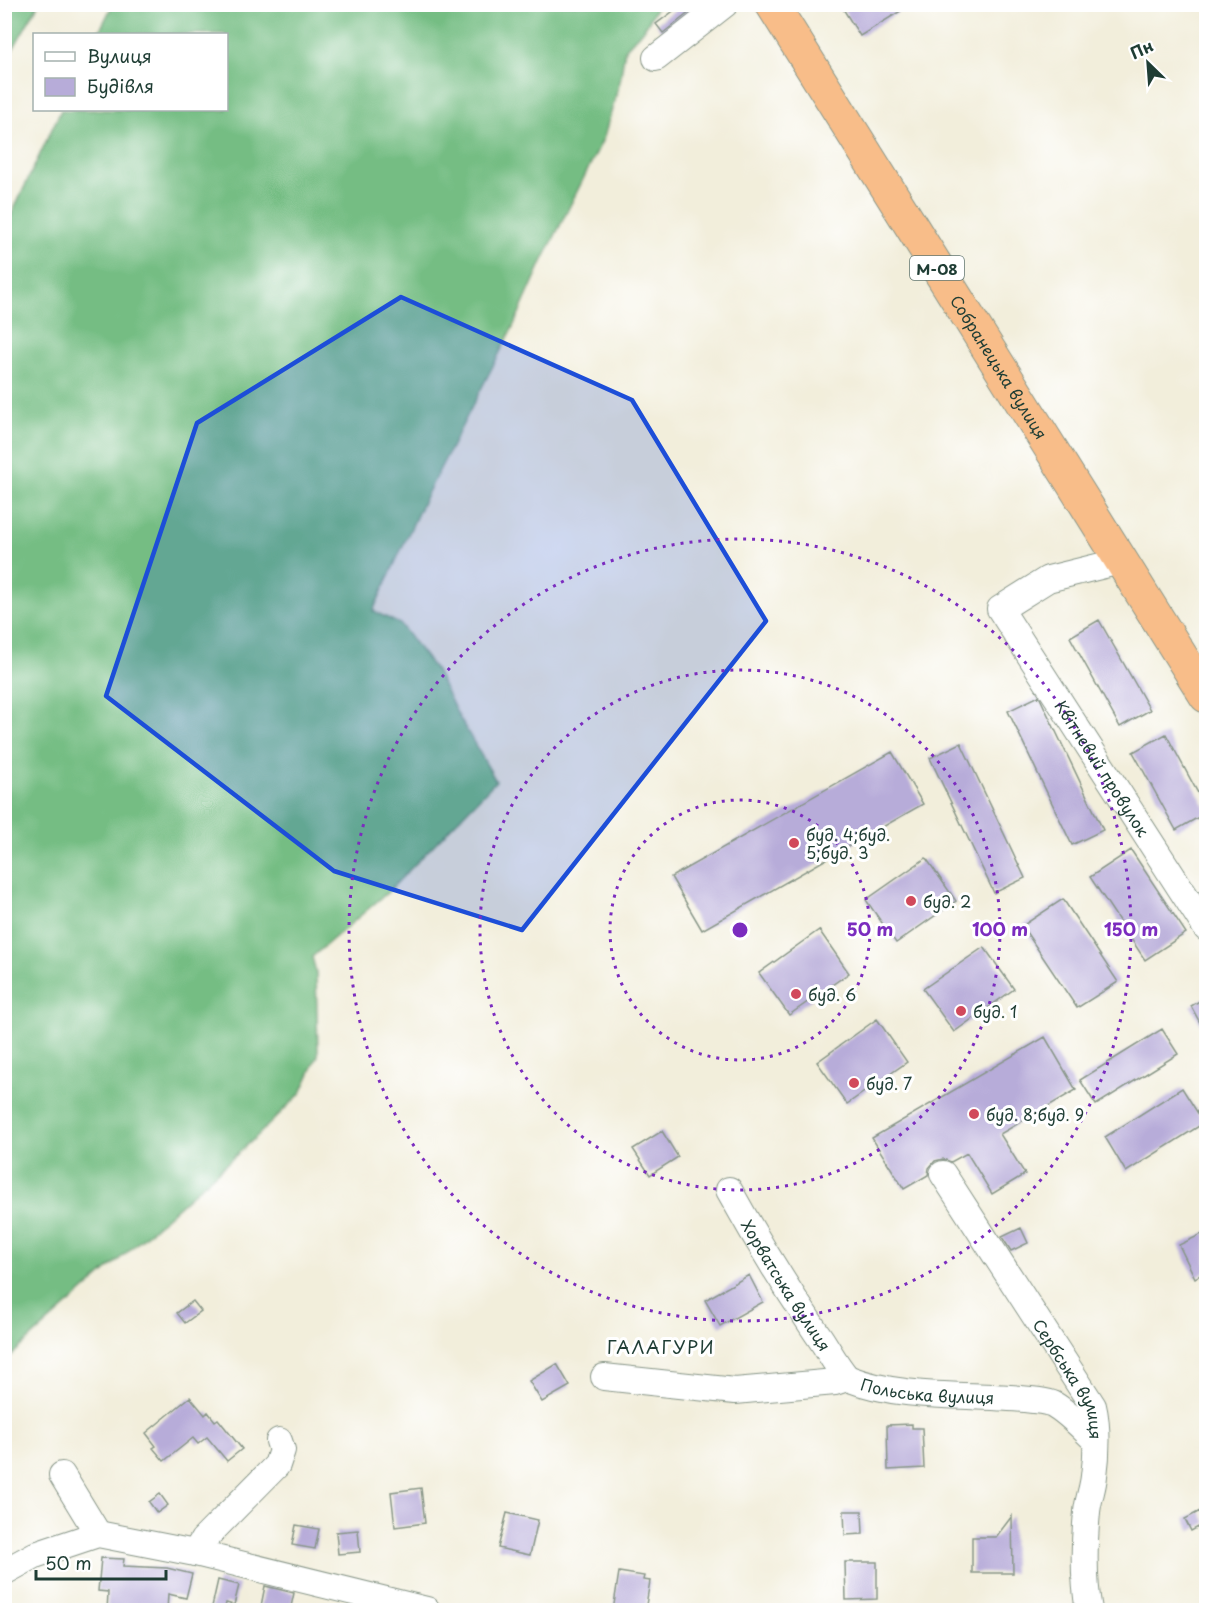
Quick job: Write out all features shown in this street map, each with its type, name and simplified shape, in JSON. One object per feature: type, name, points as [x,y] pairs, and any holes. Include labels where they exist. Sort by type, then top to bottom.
[{"type":"highway","name":"Собранецька вулиця","points":[[772,4],[1206,696]]},
{"type":"street","points":[[656,58],[725,4]]},
{"type":"street","name":"Квітневий провулок","points":[[1121,561],[1048,579],[1000,609],[1206,928]]},
{"type":"street","name":"Сербська вулиця","points":[[943,1174],[1093,1406],[1097,1421],[1095,1474],[1087,1511],[1085,1592],[1089,1611]]},
{"type":"street","name":"Хорватська вулиця","points":[[729,1190],[758,1243],[824,1343],[834,1363],[847,1378]]},
{"type":"street","name":"Польська вулиця","points":[[604,1377],[735,1391],[835,1382],[847,1378],[865,1385],[910,1393],[1009,1398],[1051,1403],[1070,1416],[1095,1440]]},
{"type":"street","points":[[195,1553],[203,1540],[277,1466],[282,1450],[279,1441]]},
{"type":"street","points":[[62,1474],[98,1534]]},
{"type":"street","points":[[4,1572],[34,1555],[98,1534],[195,1553],[427,1611]]},
{"type":"highlighted area","points":[[401,297],[632,400],[766,621],[522,930],[334,871],[106,696],[197,423]]},
{"type":"green space","points":[[113,4],[658,5],[644,29],[625,49],[620,81],[604,137],[542,262],[513,327],[423,502],[373,611],[400,624],[436,671],[459,717],[496,781],[388,892],[312,957],[316,972],[318,1055],[301,1093],[254,1139],[5,1361],[5,228],[61,111],[228,111],[228,33],[98,33]]},
{"type":"green space","points":[[4,5],[38,5],[5,63]]},
{"type":"building","points":[[683,4],[700,4],[663,33],[656,24]]},
{"type":"building","points":[[840,4],[912,4],[860,36]]},
{"type":"building","points":[[1099,620],[1150,710],[1120,727],[1070,637]]},
{"type":"building","points":[[1039,696],[1103,830],[1072,845],[1008,711]]},
{"type":"building","points":[[1166,734],[1206,808],[1206,813],[1176,830],[1133,752]]},
{"type":"building","points":[[961,743],[1025,878],[994,893],[930,758]]},
{"type":"building","name":"буд. 4;буд. 5;буд. 3","points":[[892,752],[923,804],[702,930],[671,877]]},
{"type":"building","points":[[1131,850],[1186,933],[1145,960],[1090,877]]},
{"type":"building","name":"буд. 2","points":[[926,858],[956,901],[896,943],[866,900]]},
{"type":"building","points":[[1063,899],[1118,982],[1077,1008],[1022,926]]},
{"type":"building","name":"буд. 6","points":[[819,930],[849,973],[789,1015],[759,973]]},
{"type":"building","name":"буд. 1","points":[[984,947],[1014,989],[954,1032],[923,989]]},
{"type":"building","points":[[1206,997],[1206,1034],[1191,1006]]},
{"type":"building","name":"буд. 7","points":[[877,1019],[907,1062],[847,1104],[817,1062]]},
{"type":"building","points":[[1162,1029],[1178,1054],[1096,1105],[1080,1080]]},
{"type":"building","name":"буд. 8;буд. 9","points":[[1045,1037],[1076,1090],[1000,1134],[1025,1174],[992,1194],[967,1153],[951,1162],[943,1159],[935,1161],[929,1168],[928,1175],[904,1189],[872,1138]]},
{"type":"building","points":[[1182,1088],[1204,1123],[1126,1172],[1105,1137]]},
{"type":"building","points":[[662,1131],[678,1157],[650,1175],[633,1149]]},
{"type":"building","points":[[1021,1228],[1028,1243],[1011,1251],[1002,1237]]},
{"type":"building","points":[[1206,1232],[1206,1272],[1195,1278],[1179,1245]]},
{"type":"building","points":[[749,1275],[763,1302],[720,1326],[705,1300]]},
{"type":"building","points":[[193,1301],[201,1311],[185,1323],[177,1313]]},
{"type":"building","points":[[557,1364],[570,1386],[542,1402],[529,1381]]},
{"type":"building","points":[[190,1397],[205,1415],[208,1412],[215,1421],[218,1419],[242,1449],[227,1461],[207,1437],[198,1444],[193,1438],[164,1461],[153,1448],[156,1446],[146,1433]]},
{"type":"building","points":[[912,1424],[912,1428],[922,1428],[924,1468],[888,1470],[887,1425]]},
{"type":"building","points":[[421,1488],[425,1523],[395,1527],[391,1492]]},
{"type":"building","points":[[160,1494],[168,1505],[157,1513],[149,1502]]},
{"type":"building","points":[[844,1511],[862,1511],[863,1534],[845,1535]]},
{"type":"building","points":[[1200,1511],[1206,1523],[1191,1531],[1185,1519]]},
{"type":"building","points":[[507,1513],[538,1520],[530,1555],[498,1548]]},
{"type":"building","points":[[1012,1516],[1013,1573],[972,1573],[972,1537],[996,1537]]},
{"type":"building","points":[[296,1525],[319,1529],[315,1549],[292,1545]]},
{"type":"building","points":[[358,1530],[360,1552],[338,1554],[336,1532]]},
{"type":"building","points":[[101,1558],[124,1559],[123,1566],[167,1568],[192,1574],[186,1598],[168,1594],[167,1611],[107,1611],[108,1592],[98,1591]]},
{"type":"building","points":[[845,1562],[877,1562],[877,1599],[846,1600]]},
{"type":"building","points":[[619,1572],[644,1576],[643,1580],[650,1581],[645,1611],[613,1611]]},
{"type":"building","points":[[218,1580],[239,1585],[234,1605],[226,1603],[224,1611],[211,1611]]},
{"type":"building","points":[[265,1586],[294,1593],[290,1611],[260,1611]]},
{"type":"place","name":"буд. 4;буд. 5;буд. 3","points":[[794,843]]},
{"type":"place","name":"буд. 2","points":[[911,901]]},
{"type":"place","name":"буд. 6","points":[[796,994]]},
{"type":"place","name":"буд. 1","points":[[961,1011]]},
{"type":"place","name":"буд. 7","points":[[854,1083]]},
{"type":"place","name":"буд. 8;буд. 9","points":[[974,1114]]},
{"type":"district","name":"ГАЛАГУРИ","points":[[661,1346]]}]
